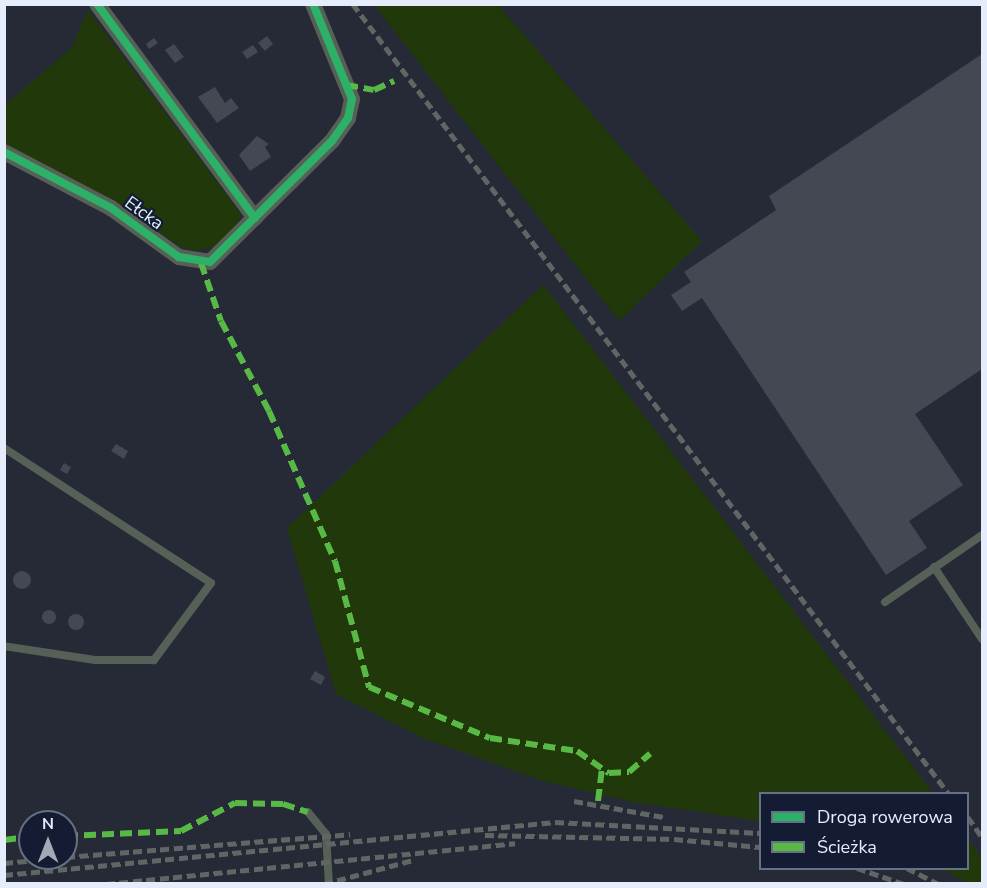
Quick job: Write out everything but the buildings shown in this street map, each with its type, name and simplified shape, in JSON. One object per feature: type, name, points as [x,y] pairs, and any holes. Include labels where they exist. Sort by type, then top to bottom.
[{"type":"street","points":[[97,4],[255,218]]},
{"type":"street","name":"Ełcka","points":[[4,152],[111,208],[178,257],[210,262],[332,141],[348,118],[352,99],[313,4]]},
{"type":"lane","points":[[4,448],[211,583],[154,660],[96,660],[4,646]]},
{"type":"lane","points":[[885,602],[982,535]]},
{"type":"lane","points":[[934,567],[982,639]]},
{"type":"lane","points":[[308,812],[326,834],[329,884]]},
{"type":"green space","points":[[374,5],[498,5],[702,241],[619,321]]},
{"type":"green space","points":[[88,10],[242,215],[222,245],[195,251],[181,247],[105,196],[5,144],[4,106],[72,47]]},
{"type":"green space","points":[[543,285],[932,792],[759,792],[759,821],[633,802],[543,781],[425,739],[336,694],[287,528]]},
{"type":"green space","points":[[969,840],[982,859],[982,883],[967,883],[944,870],[969,870]]},
{"type":"railway","points":[[353,4],[947,792]]},
{"type":"railway","points":[[574,801],[664,817]]},
{"type":"railway","points":[[969,818],[982,837]]},
{"type":"railway","points":[[4,875],[555,822],[759,833]]},
{"type":"railway","points":[[78,856],[350,834]]},
{"type":"railway","points":[[485,835],[674,839],[759,847]]},
{"type":"railway","points":[[106,884],[515,843]]},
{"type":"railway","points":[[324,884],[413,860]]},
{"type":"railway","points":[[4,863],[18,862]]},
{"type":"railway","points":[[863,870],[904,884]]},
{"type":"railway","points":[[911,870],[939,884]]},
{"type":"marked path","points":[[346,85],[374,90],[394,81]]},
{"type":"marked path","points":[[201,263],[221,321],[269,411],[335,561],[369,687],[490,738],[577,751],[609,773],[629,772],[650,754]]},
{"type":"marked path","points":[[598,801],[602,769]]},
{"type":"marked path","points":[[78,835],[181,831],[235,803],[283,804],[308,812]]},
{"type":"marked path","points":[[4,840],[18,838]]},
{"type":"cycle path","points":[[97,4],[255,218]]},
{"type":"cycle path","points":[[4,152],[111,208],[179,257],[210,262],[332,141],[348,118],[352,99],[313,4]]}]
